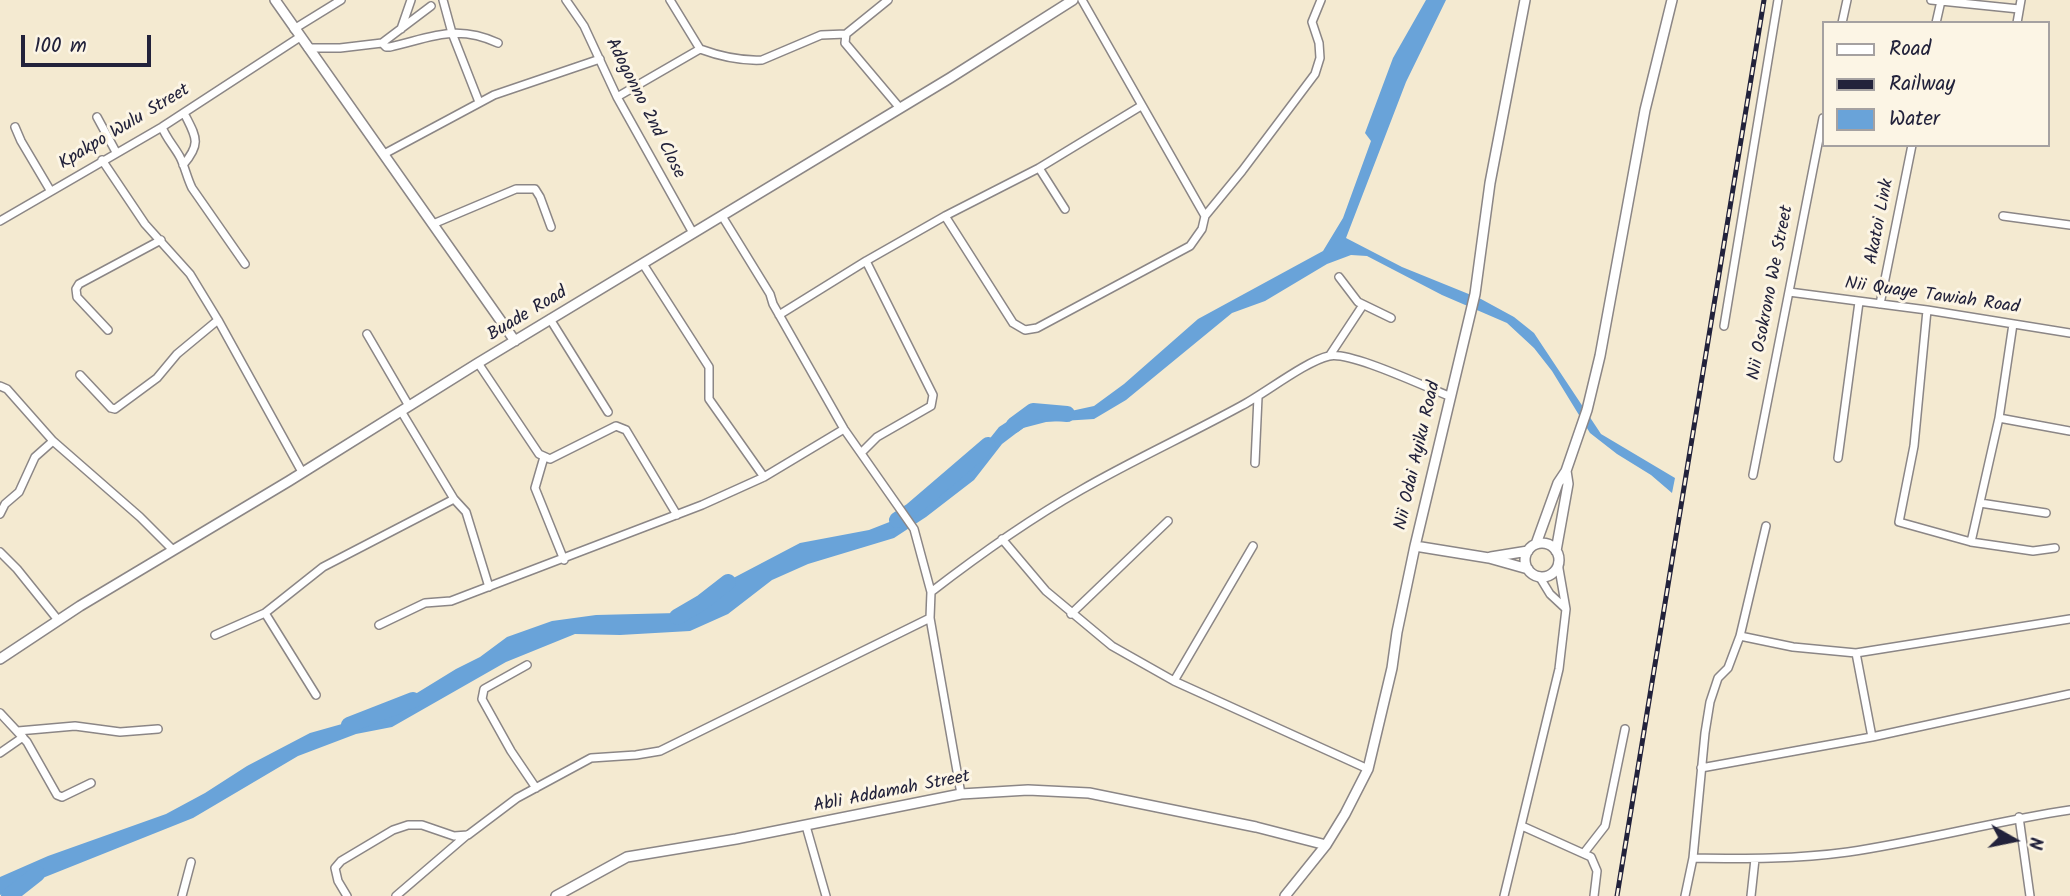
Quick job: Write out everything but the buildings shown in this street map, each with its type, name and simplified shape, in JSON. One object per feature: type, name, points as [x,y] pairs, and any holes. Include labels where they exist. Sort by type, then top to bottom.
[{"type":"street","points":[[275,0],[515,341]]},
{"type":"street","points":[[294,29],[341,0]]},
{"type":"street","points":[[401,30],[411,0]]},
{"type":"street","points":[[443,0],[452,33],[479,102]]},
{"type":"street","name":"Adogonno 2nd Close","points":[[566,0],[584,26],[617,97],[693,233]]},
{"type":"street","points":[[670,0],[700,48],[726,57],[762,60],[821,35],[846,34]]},
{"type":"street","points":[[888,0],[856,23],[846,34],[845,43],[899,107]]},
{"type":"street","name":"Buade Road","points":[[0,659],[58,620],[1073,0]]},
{"type":"street","points":[[1082,0],[1205,216]]},
{"type":"street","points":[[945,216],[1013,323],[1025,330],[1037,328],[1190,246],[1202,229],[1205,216],[1315,74],[1320,58],[1319,43],[1312,22],[1321,0]]},
{"type":"street","name":"Nii Odai Ayiku Road","points":[[1285,896],[1326,845],[1368,768],[1392,668],[1415,546],[1475,294],[1490,183],[1525,0]]},
{"type":"street","points":[[1528,569],[1525,560],[1558,483],[1566,471],[1587,410],[1600,356],[1645,110],[1672,0]]},
{"type":"street","points":[[1724,326],[1778,0]]},
{"type":"street","points":[[1842,21],[1847,0]]},
{"type":"street","points":[[1931,0],[2020,9]]},
{"type":"street","points":[[2017,21],[2021,0]]},
{"type":"street","points":[[1937,21],[1941,1]]},
{"type":"street","points":[[308,48],[340,48],[382,43],[431,6]]},
{"type":"street","points":[[382,43],[390,47],[452,33],[468,33],[498,43]]},
{"type":"street","name":"Kpakpo Wulu Street","points":[[0,221],[162,127],[300,37]]},
{"type":"street","points":[[617,97],[700,48]]},
{"type":"street","points":[[384,154],[494,94],[600,59]]},
{"type":"street","points":[[779,314],[945,216],[1039,168],[1141,106]]},
{"type":"street","points":[[183,165],[194,152],[195,135],[184,113]]},
{"type":"street","points":[[97,117],[116,152]]},
{"type":"street","name":"Nii Osokrono We Street","points":[[1753,475],[1822,123]]},
{"type":"street","points":[[15,127],[50,190]]},
{"type":"street","points":[[162,127],[192,188],[245,264]]},
{"type":"street","name":"Akatoi Link","points":[[1880,304],[1912,147]]},
{"type":"street","points":[[102,160],[145,224],[190,274],[302,472]]},
{"type":"street","points":[[1039,168],[1065,209]]},
{"type":"street","points":[[433,224],[516,189],[526,188],[535,189],[541,197],[551,227]]},
{"type":"street","points":[[722,216],[766,287],[844,429],[914,529],[931,592],[930,618],[961,794]]},
{"type":"street","points":[[2003,216],[2070,225]]},
{"type":"street","points":[[108,330],[77,297],[76,289],[79,284],[161,240]]},
{"type":"street","points":[[861,453],[877,437],[931,406],[933,401],[933,396],[866,261]]},
{"type":"street","points":[[643,264],[709,367],[709,399],[764,477]]},
{"type":"street","points":[[1339,277],[1363,304],[1391,318]]},
{"type":"street","name":"Nii Quaye Tawiah Road","points":[[1789,292],[2070,332]]},
{"type":"street","points":[[1838,458],[1859,302]]},
{"type":"street","points":[[1330,355],[1363,304]]},
{"type":"street","points":[[1927,310],[1914,446],[1898,520],[1903,524],[1971,542],[2033,551],[2055,548]]},
{"type":"street","points":[[550,319],[608,412]]},
{"type":"street","points":[[80,375],[115,409],[157,378],[177,354],[218,320]]},
{"type":"street","points":[[1971,542],[1999,418],[2013,324]]},
{"type":"street","points":[[367,334],[454,499],[466,512],[489,587]]},
{"type":"street","points":[[931,592],[1002,539],[1082,489],[1258,397],[1315,361],[1330,355],[1354,360],[1449,396]]},
{"type":"street","points":[[478,363],[539,454],[544,457],[550,459],[616,426],[621,427],[629,434],[677,515]]},
{"type":"street","points":[[0,386],[7,389],[53,441],[140,517],[173,550]]},
{"type":"street","points":[[1255,463],[1258,397]]},
{"type":"street","points":[[1999,418],[2070,431]]},
{"type":"street","points":[[379,625],[425,603],[451,601],[677,515],[764,477],[844,429]]},
{"type":"street","points":[[0,514],[5,504],[19,492],[35,457],[53,441]]},
{"type":"street","points":[[544,457],[535,488],[564,560]]},
{"type":"street","points":[[1504,896],[1559,669],[1566,609],[1556,551],[1567,484],[1566,471]]},
{"type":"street","points":[[215,635],[265,613],[323,567],[454,499]]},
{"type":"street","points":[[1980,503],[2046,513]]},
{"type":"street","points":[[1071,614],[1168,521]]},
{"type":"street","points":[[1685,896],[1693,858],[1705,733],[1712,694],[1718,678],[1728,668],[1740,636],[1766,526]]},
{"type":"street","points":[[1002,539],[1046,592],[1112,646],[1174,681],[1368,768]]},
{"type":"street","points":[[1489,558],[1547,544],[1556,551]]},
{"type":"street","points":[[1174,681],[1253,546]]},
{"type":"street","points":[[1415,546],[1489,558],[1528,569],[1539,576],[1550,594],[1566,609]]},
{"type":"street","points":[[0,552],[58,620]]},
{"type":"street","points":[[1539,576],[1551,574],[1558,563]]},
{"type":"street","points":[[265,613],[316,695]]},
{"type":"street","points":[[396,896],[517,798],[591,758],[660,751],[930,618]]},
{"type":"street","points":[[1740,636],[1793,647],[1856,653],[2070,619]]},
{"type":"street","points":[[1856,653],[1872,737]]},
{"type":"street","points":[[527,665],[484,689],[482,699],[511,751],[536,788]]},
{"type":"street","points":[[1702,768],[1872,737],[2070,694]]},
{"type":"street","points":[[0,713],[21,734],[57,794],[62,797],[91,783]]},
{"type":"street","points":[[0,753],[21,734],[75,726],[120,732],[158,729]]},
{"type":"street","points":[[1584,853],[1605,827],[1625,729]]},
{"type":"street","name":"Abli Addamah Street","points":[[556,896],[626,857],[806,826],[858,813],[961,794],[1028,790],[1089,793],[1256,827],[1326,845]]},
{"type":"street","points":[[1693,858],[1755,859],[1851,852],[2019,817],[2070,810]]},
{"type":"street","points":[[2019,817],[2030,896]]},
{"type":"street","points":[[348,896],[338,881],[335,868],[341,861],[393,830],[408,825],[422,825],[454,836],[468,835]]},
{"type":"street","points":[[806,826],[826,896]]},
{"type":"street","points":[[1522,826],[1591,858],[1597,871],[1594,896]]},
{"type":"street","points":[[1751,896],[1755,859]]},
{"type":"street","points":[[181,896],[191,862]]},
{"type":"street","points":[[405,888],[411,896]]},
{"type":"water","points":[[1426,0],[1446,0],[1406,82],[1346,238],[1402,267],[1481,299],[1514,317],[1534,333],[1601,434],[1675,478],[1672,493],[1651,475],[1590,433],[1552,371],[1534,348],[1507,323],[1442,295],[1367,256],[1351,255],[1327,264],[1265,301],[1232,313],[1126,400],[1094,419],[1046,422],[1023,428],[1002,444],[974,480],[894,538],[808,564],[772,580],[728,614],[690,631],[620,635],[575,634],[506,662],[392,727],[356,734],[298,756],[193,818],[0,895],[0,877],[48,856],[166,814],[247,766],[310,733],[386,715],[399,704],[480,657],[507,637],[552,621],[596,615],[677,613],[703,605],[720,585],[800,543],[869,530],[923,504],[956,481],[999,427],[1019,414],[1071,411],[1094,406],[1124,384],[1198,319],[1323,251],[1343,218],[1371,141],[1365,133],[1393,58]]},
{"type":"waterway","points":[[1014,425],[1033,411],[1067,414]]},
{"type":"waterway","points":[[897,520],[988,445]]},
{"type":"waterway","points":[[677,617],[728,582]]},
{"type":"waterway","points":[[349,725],[413,700]]},
{"type":"waterway","points":[[9,896],[37,874]]},
{"type":"railway","points":[[1617,896],[1764,0]]}]
